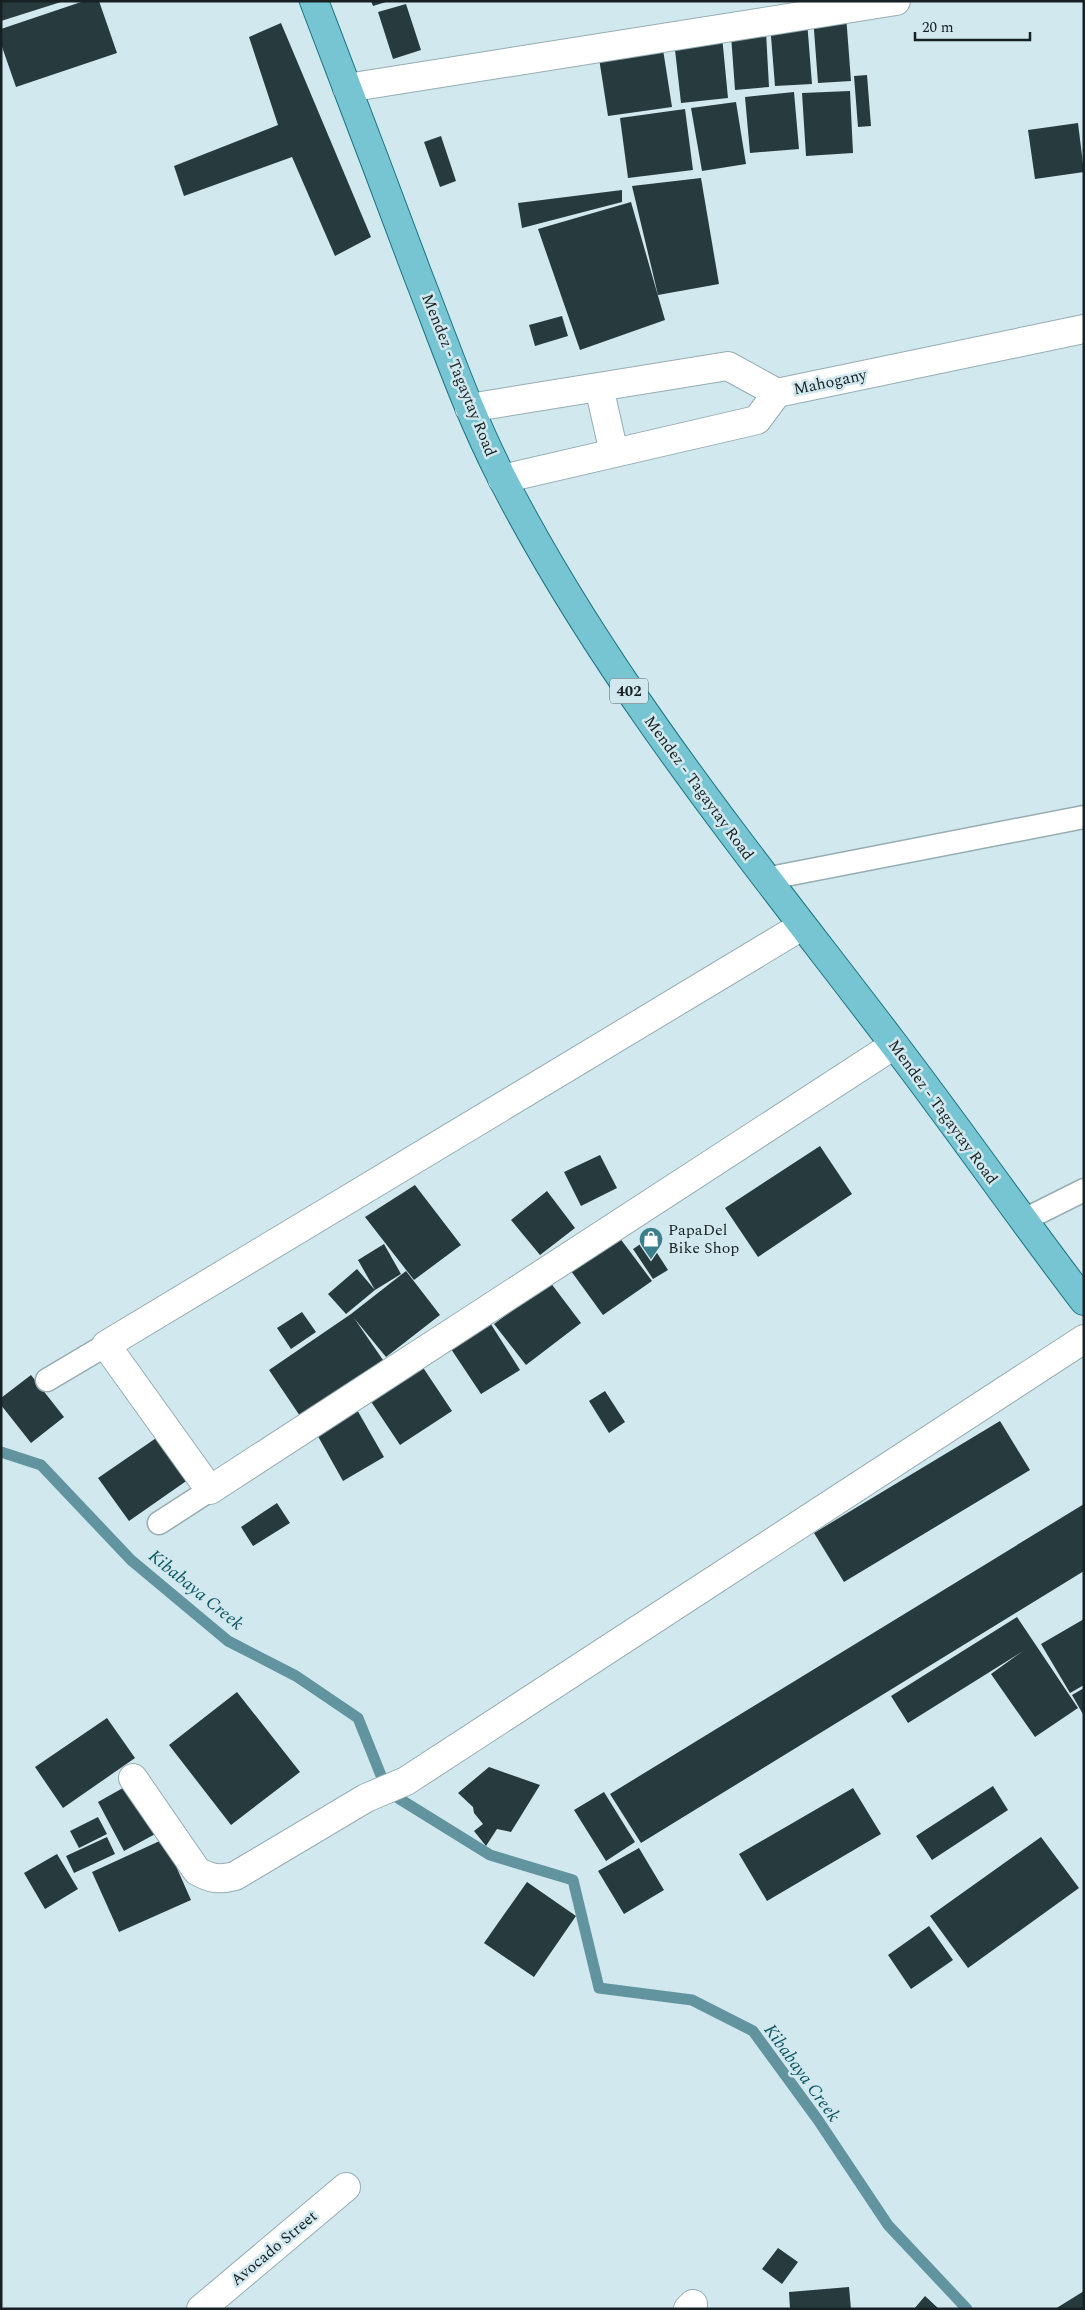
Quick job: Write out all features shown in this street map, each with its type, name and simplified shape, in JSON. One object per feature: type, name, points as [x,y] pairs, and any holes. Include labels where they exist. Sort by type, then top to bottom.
[{"type":"main road","name":"Mendez - Tagaytay Road","points":[[314,1],[468,408],[502,478],[602,653],[765,879],[894,1045],[1022,1221],[1084,1301]]},
{"type":"street","points":[[347,88],[896,1]]},
{"type":"street","name":"Mahogany","points":[[502,478],[757,420],[777,393],[1084,330]]},
{"type":"street","points":[[468,408],[728,366],[777,393]]},
{"type":"street","points":[[599,387],[614,453]]},
{"type":"street","points":[[802,926],[106,1345],[210,1490],[894,1045]]},
{"type":"street","points":[[134,1778],[197,1871],[207,1877],[220,1880],[235,1876],[366,1798],[406,1781],[1084,1339]]},
{"type":"street","name":"Avocado Street","points":[[201,2309],[346,2187]]},
{"type":"lane","points":[[765,879],[1084,817]]},
{"type":"lane","points":[[1022,1221],[1084,1190]]},
{"type":"lane","points":[[47,1380],[106,1345]]},
{"type":"lane","points":[[159,1523],[210,1490]]},
{"type":"building","points":[[1,1],[61,1],[61,2],[1,21]]},
{"type":"building","points":[[84,1],[99,1],[117,53],[16,87],[1,44],[1,29]]},
{"type":"building","points":[[371,1],[386,1],[386,2],[373,6]]},
{"type":"building","points":[[406,4],[421,50],[393,59],[378,12]]},
{"type":"building","points":[[846,15],[851,81],[818,83],[813,17]]},
{"type":"building","points":[[807,21],[812,84],[775,86],[770,24]]},
{"type":"building","points":[[281,23],[371,237],[335,256],[292,157],[184,196],[174,166],[278,125],[249,37]]},
{"type":"building","points":[[766,32],[769,87],[735,90],[731,35]]},
{"type":"building","points":[[722,36],[728,98],[681,103],[674,41]]},
{"type":"building","points":[[662,43],[672,107],[608,116],[598,52]]},
{"type":"building","points":[[867,75],[871,126],[858,127],[854,76]]},
{"type":"building","points":[[850,91],[853,153],[806,156],[802,93]]},
{"type":"building","points":[[794,92],[799,149],[750,153],[745,97]]},
{"type":"building","points":[[736,102],[746,164],[702,171],[691,108]]},
{"type":"building","points":[[685,109],[693,170],[628,178],[620,118]]},
{"type":"building","points":[[1078,123],[1084,172],[1035,179],[1028,130]]},
{"type":"building","points":[[441,136],[456,181],[440,187],[424,142]]},
{"type":"building","points":[[701,178],[719,284],[658,295],[632,186]]},
{"type":"building","points":[[622,190],[622,202],[522,228],[518,203]]},
{"type":"building","points":[[631,202],[665,320],[580,350],[538,229]]},
{"type":"building","points":[[562,316],[568,336],[535,346],[529,325]]},
{"type":"building","points":[[820,1146],[852,1194],[758,1257],[725,1208]]},
{"type":"building","points":[[600,1155],[617,1188],[581,1206],[564,1172]]},
{"type":"building","points":[[415,1185],[461,1245],[414,1280],[365,1217]]},
{"type":"building","points":[[547,1191],[575,1228],[540,1255],[511,1220]]},
{"type":"building","points":[[619,1237],[652,1281],[603,1315],[571,1271]]},
{"type":"building","name":"PapaDel Bike Shop","points":[[648,1239],[668,1270],[653,1279],[633,1249]]},
{"type":"building","points":[[384,1244],[401,1274],[375,1290],[358,1260]]},
{"type":"building","points":[[357,1269],[375,1290],[346,1314],[328,1294]]},
{"type":"building","points":[[406,1271],[440,1315],[386,1357],[354,1318],[383,1360],[300,1416],[269,1370],[351,1314]]},
{"type":"building","points":[[550,1282],[581,1323],[526,1365],[494,1324]]},
{"type":"building","points":[[302,1312],[316,1332],[291,1349],[277,1328]]},
{"type":"building","points":[[487,1318],[520,1370],[481,1394],[447,1343]]},
{"type":"building","points":[[420,1363],[452,1411],[400,1445],[368,1397]]},
{"type":"building","points":[[31,1375],[64,1417],[31,1443],[1,1405],[1,1398]]},
{"type":"building","points":[[605,1391],[625,1422],[609,1433],[589,1401]]},
{"type":"building","points":[[356,1408],[384,1457],[343,1481],[315,1431]]},
{"type":"building","points":[[1000,1421],[1030,1470],[844,1582],[814,1533]]},
{"type":"building","points":[[162,1434],[192,1477],[129,1521],[98,1478]]},
{"type":"building","points":[[277,1503],[290,1523],[253,1546],[241,1527]]},
{"type":"building","points":[[1084,1504],[1084,1571],[641,1843],[610,1794]]},
{"type":"building","points":[[1017,1617],[1078,1708],[1035,1737],[991,1674],[1023,1651],[908,1723],[891,1696]]},
{"type":"building","points":[[1084,1619],[1084,1685],[1070,1693],[1041,1644]]},
{"type":"building","points":[[1084,1688],[1084,1716],[1072,1695]]},
{"type":"building","points":[[237,1692],[300,1772],[231,1825],[169,1745]]},
{"type":"building","points":[[107,1718],[135,1758],[63,1808],[35,1767]]},
{"type":"building","points":[[489,1767],[540,1785],[511,1832],[497,1829],[486,1846],[474,1831],[483,1824],[474,1813],[473,1807],[458,1793]]},
{"type":"building","points":[[130,1784],[157,1833],[124,1851],[98,1802]]},
{"type":"building","points":[[993,1786],[1008,1810],[932,1860],[916,1836]]},
{"type":"building","points":[[853,1788],[881,1834],[767,1901],[739,1854]]},
{"type":"building","points":[[604,1792],[635,1842],[606,1861],[574,1810]]},
{"type":"building","points":[[98,1817],[107,1834],[79,1848],[70,1831]]},
{"type":"building","points":[[107,1837],[115,1854],[74,1873],[66,1856]]},
{"type":"building","points":[[1041,1837],[1079,1888],[968,1968],[930,1916]]},
{"type":"building","points":[[164,1839],[191,1900],[119,1932],[92,1872]]},
{"type":"building","points":[[639,1848],[664,1890],[624,1914],[598,1871]]},
{"type":"building","points":[[57,1854],[78,1889],[45,1909],[24,1873]]},
{"type":"building","points":[[527,1882],[576,1916],[534,1977],[484,1943]]},
{"type":"building","points":[[929,1926],[953,1960],[911,1989],[888,1955]]},
{"type":"building","points":[[778,2248],[798,2262],[782,2284],[762,2269]]},
{"type":"building","points":[[849,2287],[851,2309],[790,2309],[789,2292]]},
{"type":"building","points":[[1084,2291],[1084,2309],[1055,2309]]},
{"type":"building","points":[[925,2296],[939,2309],[914,2309]]},
{"type":"waterway","name":"Kibabaya Creek","points":[[1,1452],[41,1465],[131,1560],[228,1641],[296,1676],[358,1718],[382,1778]]},
{"type":"waterway","name":"Kibabaya Creek","points":[[398,1798],[490,1855],[573,1880],[599,1988],[692,2000],[753,2031],[818,2120],[888,2225],[967,2309]]},
{"type":"place","name":"PapaDel Bike Shop","points":[[651,1260]]}]
